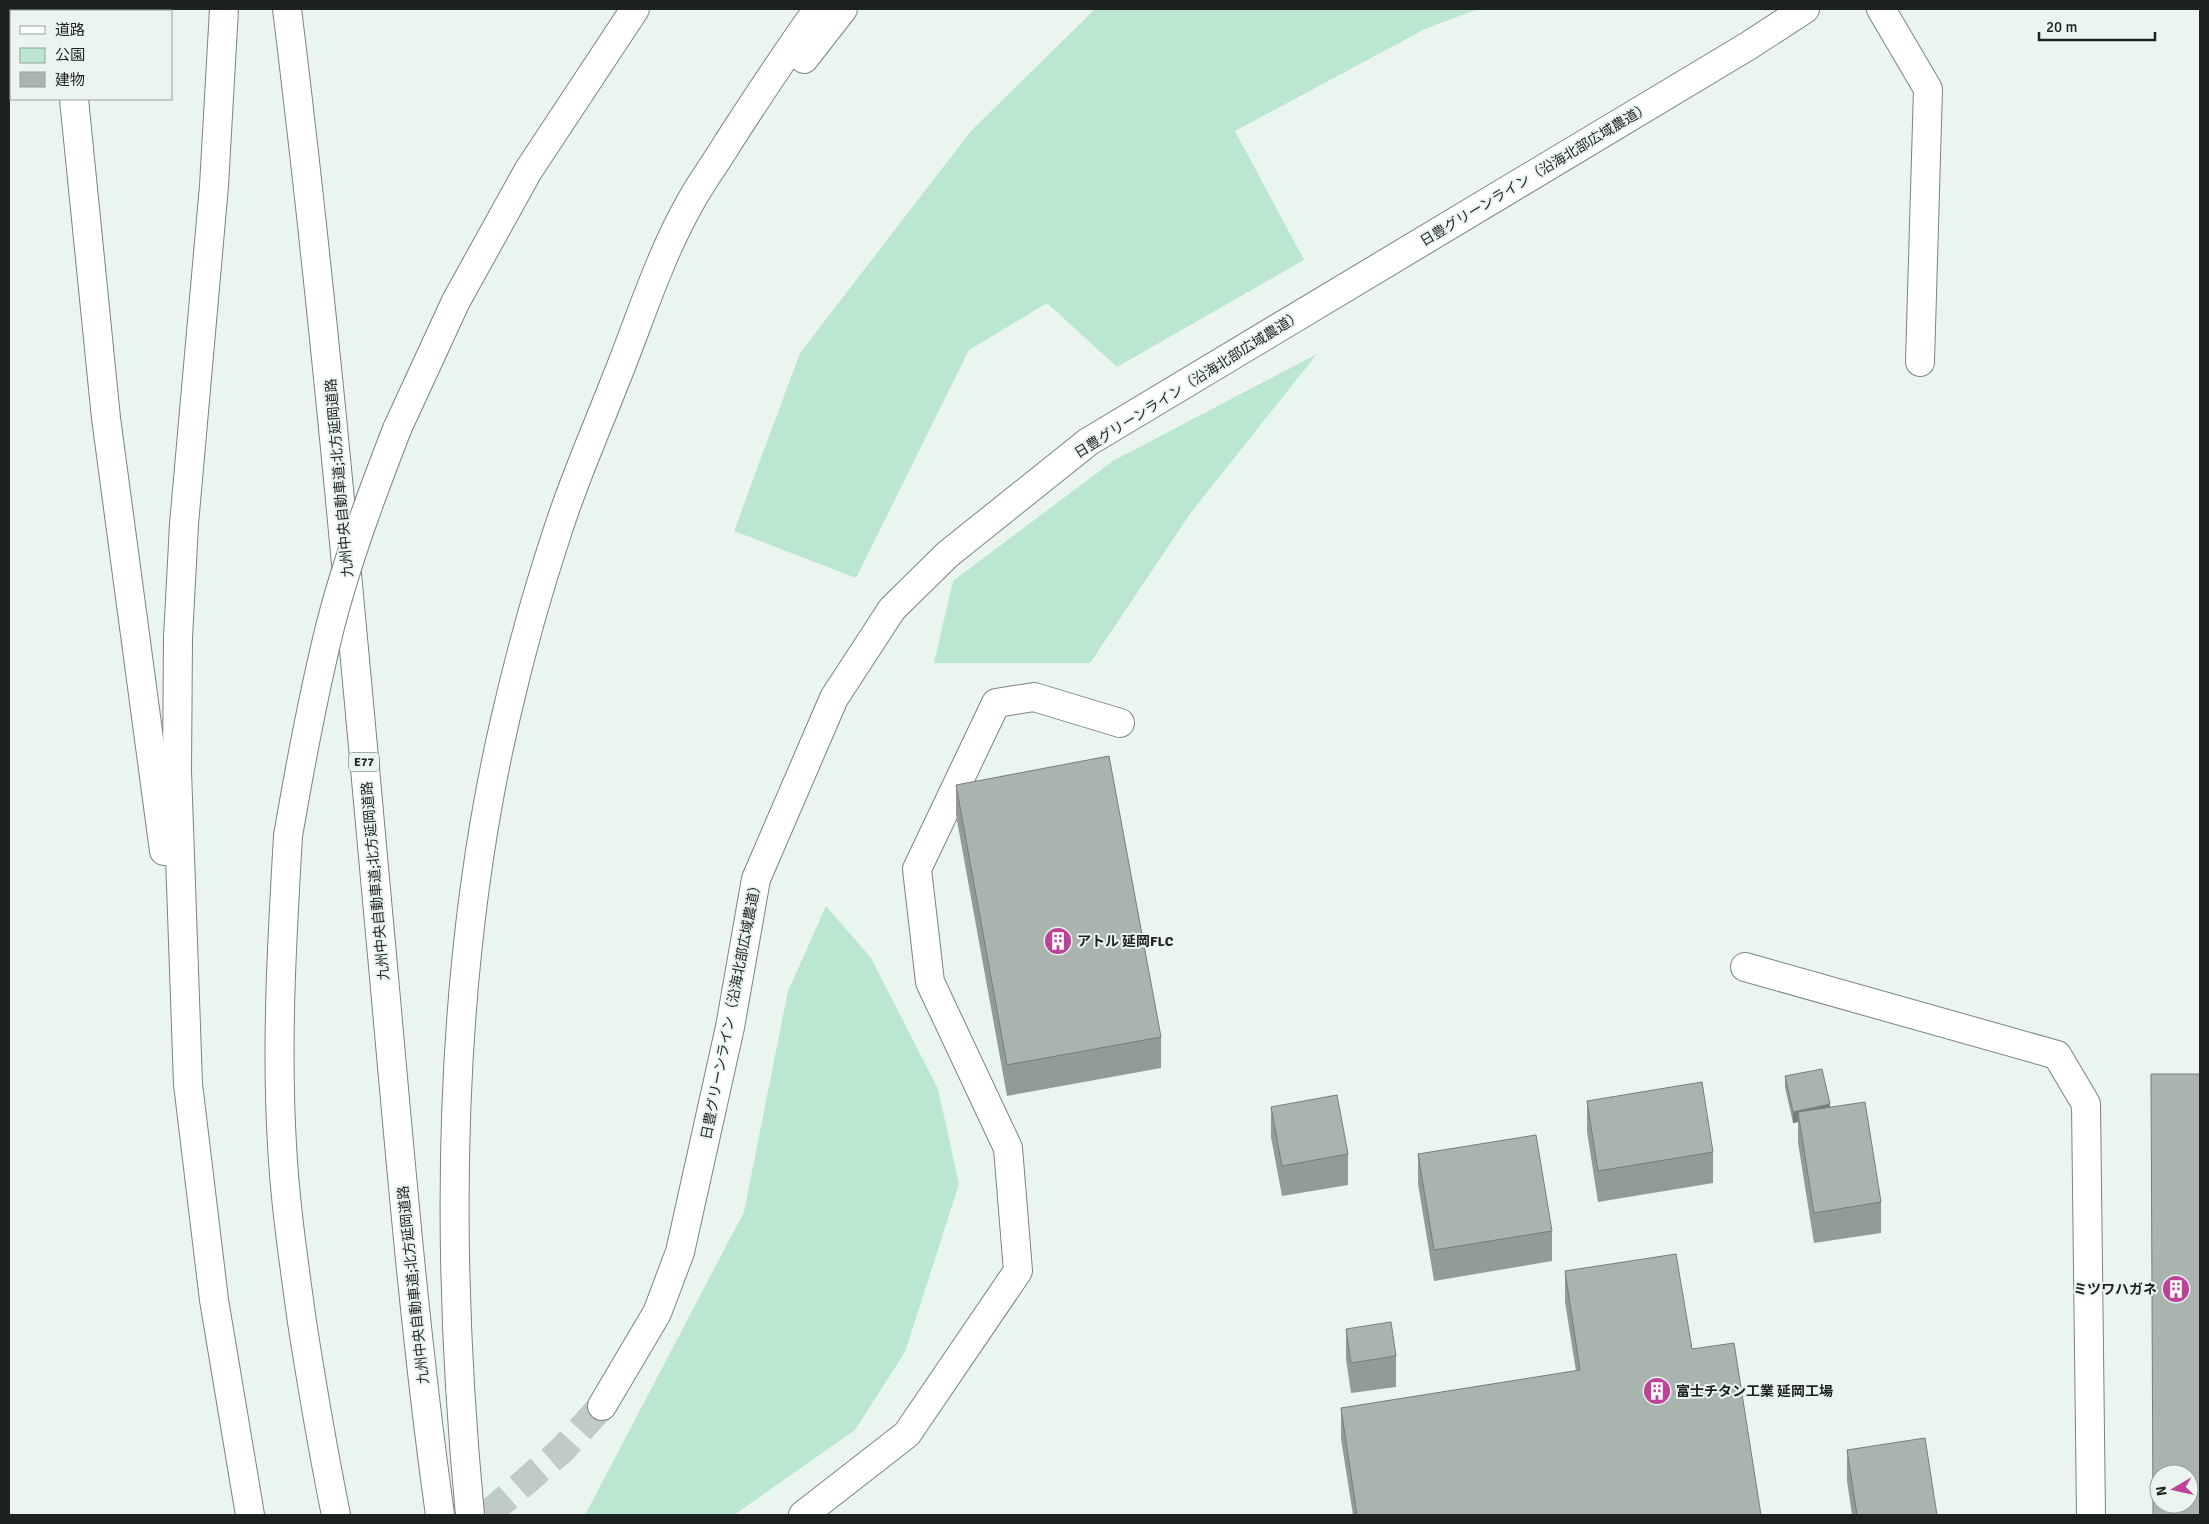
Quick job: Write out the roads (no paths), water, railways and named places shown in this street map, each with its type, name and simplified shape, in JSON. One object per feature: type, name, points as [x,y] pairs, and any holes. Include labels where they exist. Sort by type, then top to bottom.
[{"type":"main road","points":[[188,1084],[177,771],[178,638],[184,524],[214,186],[224,9]]},
{"type":"main road","name":"九州中央自動車道;北方延岡道路","points":[[287,9],[335,432],[404,1201],[430,1443],[440,1515]]},
{"type":"main road","points":[[336,1515],[291,1248],[282,1147],[278,1052],[281,946],[288,836],[306,730],[331,626],[361,526],[397,429],[456,301],[528,171],[635,9]]},
{"type":"main road","points":[[470,1515],[457,1312],[455,1165],[459,1067],[466,967],[475,885],[488,802],[506,717],[529,624],[558,530],[631,344],[657,270],[690,202],[774,72],[818,9]]},
{"type":"main road","points":[[631,344],[666,268],[701,203],[786,81],[843,9]]},
{"type":"main road","name":"日豊グリーンライン（沿海北部広域農道）","points":[[602,1406],[657,1313],[680,1252],[730,1027],[756,879],[834,698],[892,608],[948,554],[1088,442],[1748,46],[1805,9]]},
{"type":"main road","points":[[1881,9],[1928,89],[1920,362]]},
{"type":"main road","points":[[74,100],[106,418],[164,845],[188,1084],[214,1300],[250,1515]]},
{"type":"main road","points":[[803,1515],[907,1434],[1018,1271],[1008,1148],[930,982],[917,869],[996,703],[1034,697],[1120,722]]},
{"type":"main road","points":[[1745,967],[2056,1055],[2086,1104],[2091,1515]]},
{"type":"tunnel","points":[[487,1515],[562,1450],[602,1406]]},
{"type":"place","name":"アトル 延岡FLC","points":[[1058,941]]},
{"type":"place","name":"ミツワハガネ","points":[[2176,1289]]},
{"type":"place","name":"富士チタン工業 延岡工場","points":[[1657,1391]]}]
